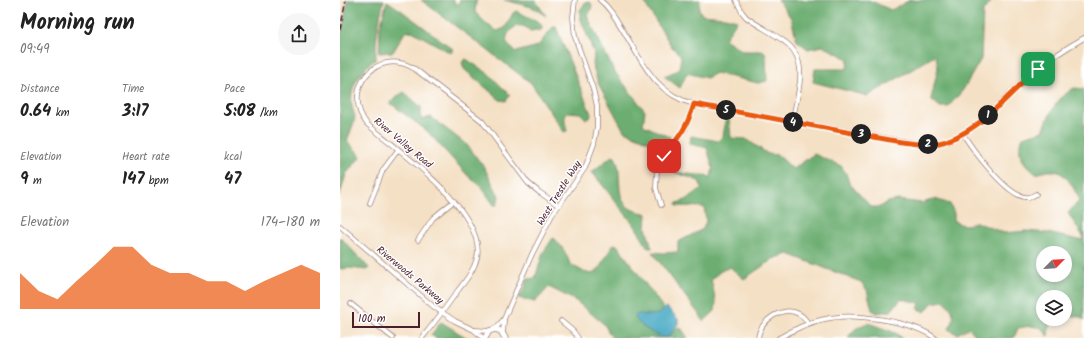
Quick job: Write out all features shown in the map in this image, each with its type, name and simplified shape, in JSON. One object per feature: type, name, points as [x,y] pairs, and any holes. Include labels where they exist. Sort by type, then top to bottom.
[{"type":"street","name":"West Trestle Way","points":[[495,329],[504,319],[532,254],[548,223],[558,205],[585,168],[592,151],[598,117],[595,96],[574,30],[573,17],[575,0]]},
{"type":"street","points":[[600,0],[613,14],[657,82],[673,96],[694,104],[913,143],[934,144],[963,134],[981,122],[1038,69],[1084,38]]},
{"type":"street","points":[[736,0],[746,17],[789,45],[797,55],[801,74],[792,122]]},
{"type":"street","name":"River Valley Road","points":[[422,338],[471,272],[478,253],[477,241],[474,231],[454,201],[434,179],[367,124],[359,112],[357,102],[358,87],[365,75],[375,67],[391,62],[403,63],[414,69],[474,114],[487,126],[528,182],[539,192],[558,205]]},
{"type":"street","points":[[661,205],[656,188],[657,170],[664,156],[685,129],[694,104]]},
{"type":"street","points":[[963,134],[999,181],[1009,190],[1024,197],[1036,194]]},
{"type":"street","points":[[370,203],[383,170],[398,150]]},
{"type":"street","points":[[418,240],[433,218],[454,201]]},
{"type":"street","name":"Riverwoods Parkway","points":[[340,226],[442,313],[474,330],[484,338]]},
{"type":"street","points":[[351,304],[393,338]]},
{"type":"street","points":[[758,338],[763,325],[770,318],[779,314],[790,312],[798,314],[808,323]]},
{"type":"street","points":[[779,338],[808,323],[833,317],[856,317],[903,324],[916,328],[935,338]]},
{"type":"street","name":"West Trestle Way","points":[[504,319],[504,336]]},
{"type":"street","points":[[561,321],[573,330],[578,338]]},
{"type":"street","points":[[484,338],[488,331],[495,329],[504,336]]},
{"type":"street","name":"Riverwoods Parkway","points":[[474,330],[488,331]]},
{"type":"green space","points":[[348,0],[384,0],[378,29],[376,59],[361,73],[352,92],[352,106],[355,117],[347,141],[361,156],[346,174],[340,195],[340,40]]},
{"type":"green space","points":[[421,0],[454,0],[454,3],[458,4],[460,0],[477,0],[475,12],[487,24],[497,31],[505,28],[513,13],[516,11],[539,22],[543,28],[540,31],[530,31],[524,26],[519,26],[510,31],[506,40],[509,46],[516,52],[538,46],[553,27],[556,27],[591,114],[590,118],[586,119],[580,113],[568,112],[565,116],[567,131],[564,132],[531,83]]},
{"type":"green space","points":[[504,0],[535,0],[546,16],[532,7]]},
{"type":"green space","points":[[644,0],[700,0],[699,9],[702,15],[725,17],[737,20],[725,39],[743,51],[764,51],[766,56],[767,81],[758,83],[715,73],[707,78],[687,73],[680,88],[664,76],[679,70],[681,56],[672,47]]},
{"type":"green space","points":[[778,0],[869,0],[891,10],[910,0],[993,0],[983,11],[981,59],[963,90],[948,107],[940,107],[931,99],[938,68],[936,55],[868,96],[813,82],[815,69],[847,69],[848,59],[823,46],[808,49],[797,41],[791,18]]},
{"type":"green space","points":[[387,1],[453,49],[451,53],[412,31],[405,32],[393,52],[379,53],[380,27]]},
{"type":"green space","points":[[590,2],[592,5],[591,10],[587,16],[614,71],[645,111],[643,125],[672,138],[668,144],[659,146],[624,131],[598,83],[593,66],[594,53],[580,17],[580,10],[586,3]]},
{"type":"green space","points":[[466,59],[489,74],[510,95],[506,101],[500,100],[464,69],[462,62]]},
{"type":"green space","points":[[1074,88],[1084,89],[1084,238],[1068,213],[1080,200],[1072,185],[1064,176],[1055,171],[1046,171],[1036,174],[1027,166],[1020,153],[1023,137],[1043,131],[1054,106]]},
{"type":"green space","points":[[404,92],[421,107],[421,120],[431,117],[467,145],[484,167],[499,196],[497,205],[494,205],[480,185],[470,178],[426,130],[390,103]]},
{"type":"green space","points":[[729,118],[731,138],[746,139],[768,154],[778,155],[793,169],[814,154],[841,166],[846,173],[849,183],[871,207],[880,207],[888,202],[898,200],[922,203],[935,199],[950,204],[954,213],[954,221],[962,225],[968,225],[976,222],[1004,233],[1027,231],[1048,233],[1079,240],[1084,238],[1084,320],[1080,317],[1072,316],[1072,290],[1036,290],[1036,326],[1049,326],[1048,336],[1042,328],[1031,326],[1018,328],[1014,338],[978,338],[969,328],[957,334],[948,329],[953,322],[953,314],[950,307],[943,301],[932,303],[925,312],[918,309],[920,303],[901,299],[891,311],[877,313],[872,310],[867,290],[861,282],[788,254],[773,259],[744,279],[730,267],[721,271],[711,279],[716,302],[715,311],[704,321],[652,252],[678,252],[678,242],[703,229],[706,221],[704,207],[676,205],[677,203],[686,200],[702,188],[699,181],[674,172],[711,177],[713,168],[707,148],[690,144],[691,136],[718,141],[723,136],[726,120]]},
{"type":"green space","points":[[612,156],[615,157],[618,163],[620,192],[622,199],[631,209],[647,214],[646,228],[652,248],[648,248],[635,226],[592,172]]},
{"type":"green space","points":[[340,237],[369,268],[367,270],[350,268],[340,269]]},
{"type":"green space","points":[[553,238],[567,256],[570,264],[584,272],[592,274],[598,270],[614,244],[617,245],[663,309],[662,313],[656,315],[638,314],[668,337],[676,328],[681,328],[688,338],[612,338],[604,324],[576,301],[549,287],[535,302],[518,298],[524,289],[527,279],[535,278],[543,253]]},
{"type":"green space","points":[[441,322],[467,338],[436,338],[431,335]]},
{"type":"green space","points":[[868,323],[896,333],[902,338],[848,338],[856,328]]},
{"type":"water","points":[[667,307],[678,319],[678,324],[668,337],[659,336],[649,331],[640,324],[635,316],[638,314],[659,314]]},
{"type":"railway","points":[[340,30],[346,0]]},
{"type":"route","points":[[664,156],[685,129],[694,104],[901,142],[934,144],[963,134],[981,122],[1038,69]]}]
